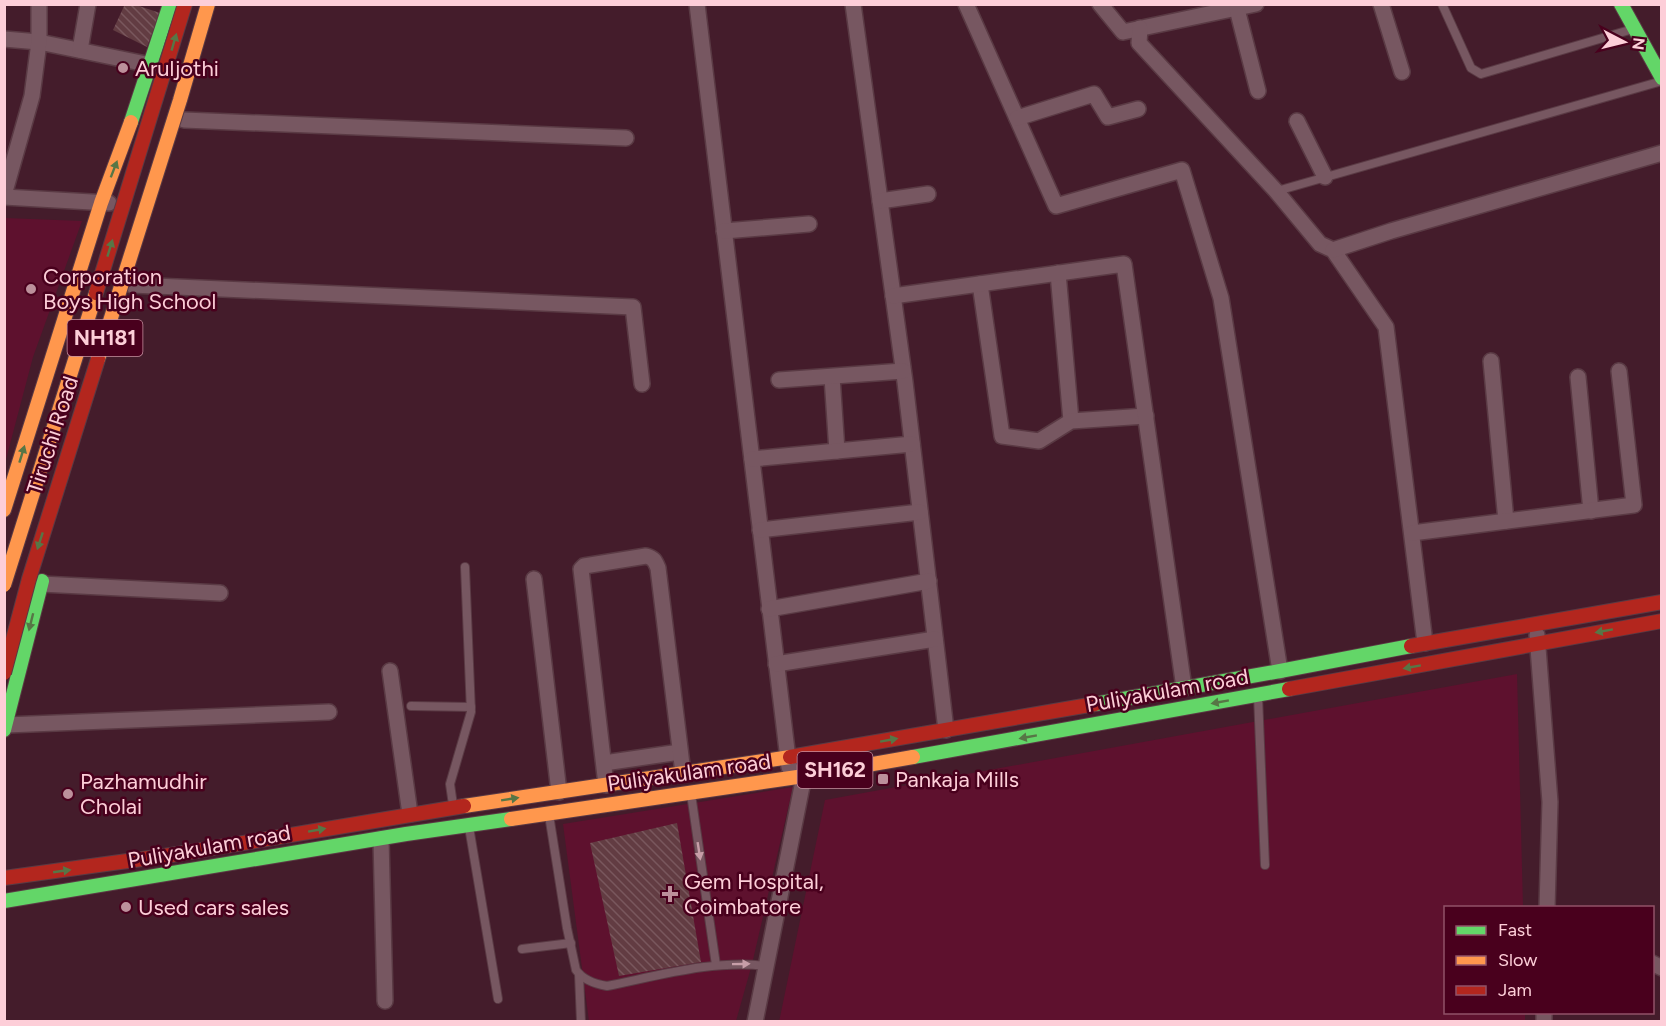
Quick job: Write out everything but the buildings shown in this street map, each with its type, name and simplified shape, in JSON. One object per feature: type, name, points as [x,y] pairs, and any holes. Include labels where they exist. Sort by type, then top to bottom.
[{"type":"main road","points":[[4,510],[101,203],[127,135],[170,4]]},
{"type":"main road","name":"Tiruchi Road","points":[[4,585],[156,104],[185,4]]},
{"type":"main road","name":"Tiruchi Road","points":[[4,673],[28,579],[208,4]]},
{"type":"main road","points":[[5,728],[69,481],[221,4]]},
{"type":"main road","points":[[1621,4],[1662,79]]},
{"type":"main road","name":"Puliyakulam road","points":[[4,878],[171,855],[410,814],[794,756],[1662,602]]},
{"type":"main road","name":"Puliyakulam road","points":[[4,901],[462,826],[797,777],[1662,621]]},
{"type":"street","points":[[39,4],[39,42],[32,96],[4,196],[157,205]]},
{"type":"street","points":[[80,50],[88,4]]},
{"type":"street","points":[[697,4],[776,664],[797,777],[755,1022]]},
{"type":"street","points":[[853,4],[903,371],[946,730]]},
{"type":"street","points":[[966,4],[1056,206],[1182,170],[1221,298],[1280,671]]},
{"type":"street","points":[[1100,4],[1123,32],[1256,4]]},
{"type":"street","points":[[1381,4],[1402,72]]},
{"type":"street","points":[[1236,9],[1258,91]]},
{"type":"street","points":[[1140,28],[1139,42],[1276,191],[1320,244],[1333,250],[1386,327],[1425,643]]},
{"type":"street","points":[[4,39],[39,42],[151,65]]},
{"type":"street","points":[[1017,118],[1094,94],[1108,117],[1138,109]]},
{"type":"street","points":[[184,120],[626,138]]},
{"type":"street","points":[[1297,121],[1324,177]]},
{"type":"street","points":[[1333,250],[1391,231],[1662,153]]},
{"type":"street","points":[[880,201],[928,194]]},
{"type":"street","points":[[724,231],[809,224]]},
{"type":"street","points":[[893,296],[1124,264],[1184,688]]},
{"type":"street","points":[[1058,273],[1071,421]]},
{"type":"street","points":[[980,284],[1002,436],[1039,441],[1071,421],[1146,416]]},
{"type":"street","points":[[132,285],[633,308],[642,384]]},
{"type":"street","points":[[1491,361],[1506,521]]},
{"type":"street","points":[[779,380],[903,371]]},
{"type":"street","points":[[1412,533],[1634,505],[1619,371]]},
{"type":"street","points":[[832,377],[837,451]]},
{"type":"street","points":[[1578,377],[1591,511]]},
{"type":"street","points":[[752,459],[912,444]]},
{"type":"street","points":[[760,530],[920,512]]},
{"type":"street","points":[[606,785],[581,569],[584,566],[646,556],[655,561],[658,568],[683,774]]},
{"type":"street","points":[[534,579],[559,792]]},
{"type":"street","points":[[769,609],[928,581]]},
{"type":"street","points":[[41,584],[220,593]]},
{"type":"street","points":[[1535,624],[1539,643],[1550,802],[1546,906]]},
{"type":"street","points":[[776,664],[936,639]]},
{"type":"street","points":[[390,671],[410,814]]},
{"type":"street","points":[[5,728],[329,712]]},
{"type":"street","points":[[604,764],[681,752]]},
{"type":"street","points":[[381,839],[385,1001]]},
{"type":"lane","points":[[1442,4],[1471,68],[1481,74],[1634,28]]},
{"type":"lane","points":[[1276,191],[1662,79]]},
{"type":"lane","points":[[465,567],[471,707],[450,784],[454,808],[462,826],[498,999]]},
{"type":"lane","points":[[1258,695],[1265,865]]},
{"type":"lane","points":[[411,706],[471,707]]},
{"type":"lane","points":[[690,793],[716,965]]},
{"type":"lane","points":[[549,814],[570,943],[579,974],[595,984],[607,986],[716,965],[766,966]]},
{"type":"lane","points":[[522,949],[570,943]]},
{"type":"lane","points":[[579,974],[581,1022]]},
{"type":"shaded area","name":"Corporation Boys High School","points":[[5,218],[82,221],[33,357],[5,463]]},
{"type":"shaded area","points":[[1517,674],[1523,906],[1444,906],[1444,1014],[1525,1014],[1525,1021],[779,1022],[825,800]]},
{"type":"shaded area","name":"Gem Hospital, Coimbatore","points":[[793,787],[752,964],[736,1021],[589,1021],[563,824]]},
{"type":"traffic: fast","points":[[131,122],[170,4]]},
{"type":"traffic: fast","points":[[1621,4],[1662,78]]},
{"type":"traffic: fast","points":[[4,730],[42,581]]},
{"type":"traffic: fast","points":[[1095,704],[1411,646]]},
{"type":"traffic: fast","points":[[913,757],[1289,689]]},
{"type":"traffic: fast","points":[[4,901],[406,834],[511,819]]},
{"type":"traffic: slow","points":[[98,359],[208,4]]},
{"type":"traffic: slow","points":[[4,510],[101,203],[131,122]]},
{"type":"traffic: slow","points":[[4,585],[96,293]]},
{"type":"traffic: slow","points":[[464,806],[790,757]]},
{"type":"traffic: slow","points":[[511,819],[804,776],[913,757]]},
{"type":"traffic: jam","points":[[96,293],[185,4]]},
{"type":"traffic: jam","points":[[4,673],[29,579],[98,359]]},
{"type":"traffic: jam","points":[[1411,646],[1662,602]]},
{"type":"traffic: jam","points":[[1289,689],[1662,621]]},
{"type":"traffic: jam","points":[[790,757],[1095,704]]},
{"type":"traffic: jam","points":[[4,878],[171,855],[464,806]]},
{"type":"place","name":"Aruljothi","points":[[123,68]]},
{"type":"place","name":"Corporation Boys High School","points":[[31,289]]},
{"type":"place","name":"Pankaja Mills","points":[[883,779]]},
{"type":"place","name":"Pazhamudhir Cholai","points":[[68,794]]},
{"type":"place","name":"Gem Hospital, Coimbatore","points":[[670,894]]},
{"type":"place","name":"Used cars sales","points":[[126,907]]}]
